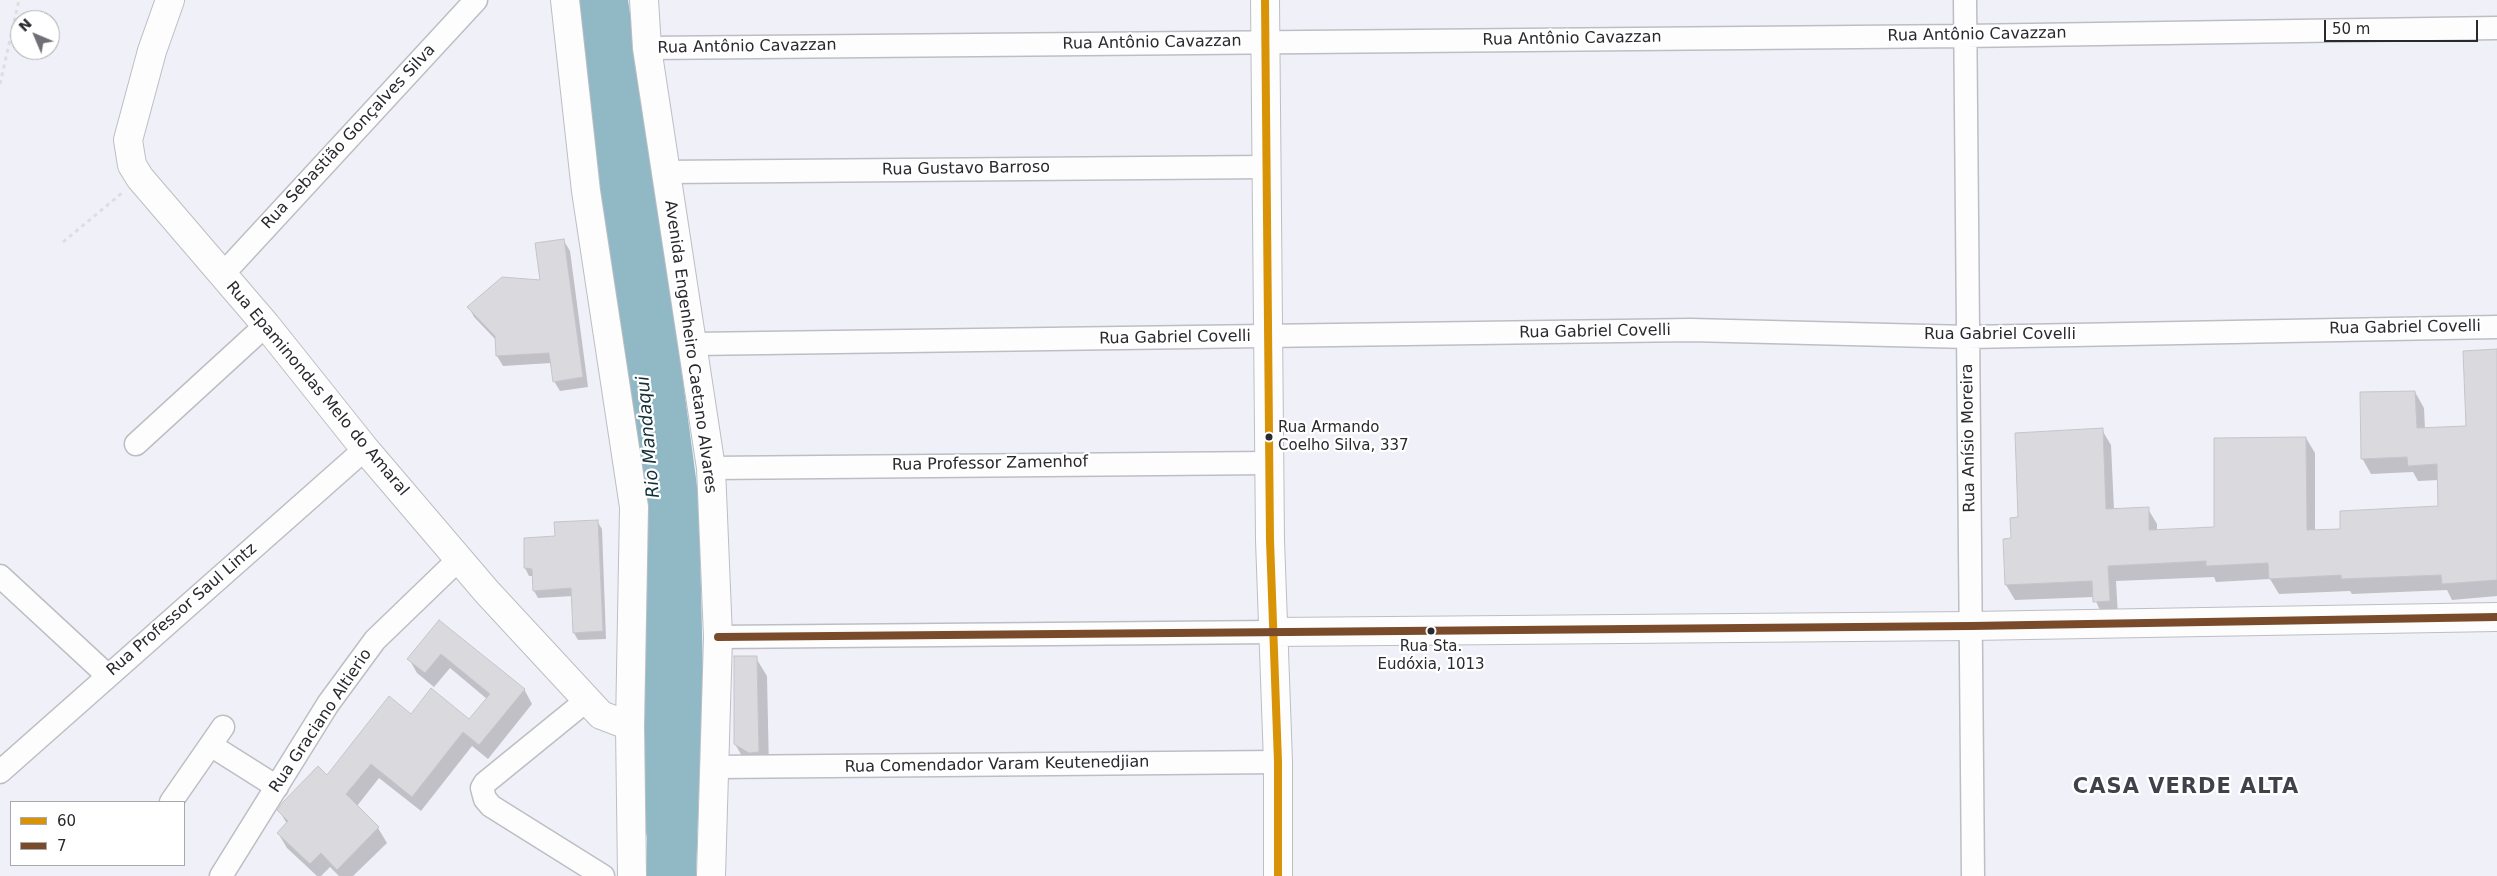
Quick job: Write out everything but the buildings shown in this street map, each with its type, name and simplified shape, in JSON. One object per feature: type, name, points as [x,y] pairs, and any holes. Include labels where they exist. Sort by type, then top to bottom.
[{"type":"street","name":"Rua Epaminondas Melo do Amaral","points":[[170,0],[152,51],[128,140],[132,165],[140,178],[266,325],[365,449],[459,559],[601,715],[630,726]]},
{"type":"street","name":"Rua Sebastião Gonçalves Silva","points":[[223,274],[476,0]]},
{"type":"street","points":[[565,0],[586,191],[634,507],[630,726],[632,876]]},
{"type":"street","name":"Avenida Engenheiro Caetano Alvares","points":[[644,0],[647,48],[711,468],[718,638],[716,767],[711,876]]},
{"type":"street","points":[[1265,0],[1268,337],[1278,762],[1278,876]]},
{"type":"street","name":"Rua Anísio Moreira","points":[[1965,0],[1973,876]]},
{"type":"street","name":"Rua Antônio Cavazzan","points":[[647,48],[1966,36],[2497,28]]},
{"type":"street","name":"Rua Gustavo Barroso","points":[[666,172],[1266,167]]},
{"type":"street","points":[[136,444],[266,325]]},
{"type":"street","name":"Rua Gabriel Covelli","points":[[693,344],[1691,330],[1968,337],[2497,326]]},
{"type":"street","name":"Rua Professor Saul Lintz","points":[[0,772],[107,675],[365,449]]},
{"type":"street","name":"Rua Professor Zamenhof","points":[[711,468],[1270,462]]},
{"type":"street","name":"Rua Graciano Altierio","points":[[221,876],[328,704],[375,640],[459,559]]},
{"type":"street","points":[[0,576],[107,675]]},
{"type":"street","points":[[718,638],[1971,626],[2497,617]]},
{"type":"street","points":[[586,700],[485,783],[482,793],[491,806],[603,876]]},
{"type":"street","points":[[172,801],[218,737],[277,787]]},
{"type":"street","name":"Rua Comendador Varam Keutenedjian","points":[[716,767],[1278,762]]},
{"type":"path","points":[[0,84],[19,0]]},
{"type":"path","points":[[63,242],[140,178]]},
{"type":"water","name":"Rio Mandaqui","points":[[571,0],[628,0],[670,284],[699,501],[703,678],[696,876],[646,876],[647,837],[642,816],[645,729],[645,571]]},
{"type":"transit line","name":"60","points":[[1265,0],[1270,540],[1278,762],[1278,876]]},
{"type":"transit line","name":"7","points":[[718,637],[1971,626],[2497,617]]},
{"type":"place","name":"Rua Armando Coelho Silva, 337","points":[[1269,437]]},
{"type":"place","name":"Rua Sta. Eudóxia, 1013","points":[[1431,631]]},
{"type":"district","name":"CASA VERDE ALTA","points":[[2186,788]]}]
